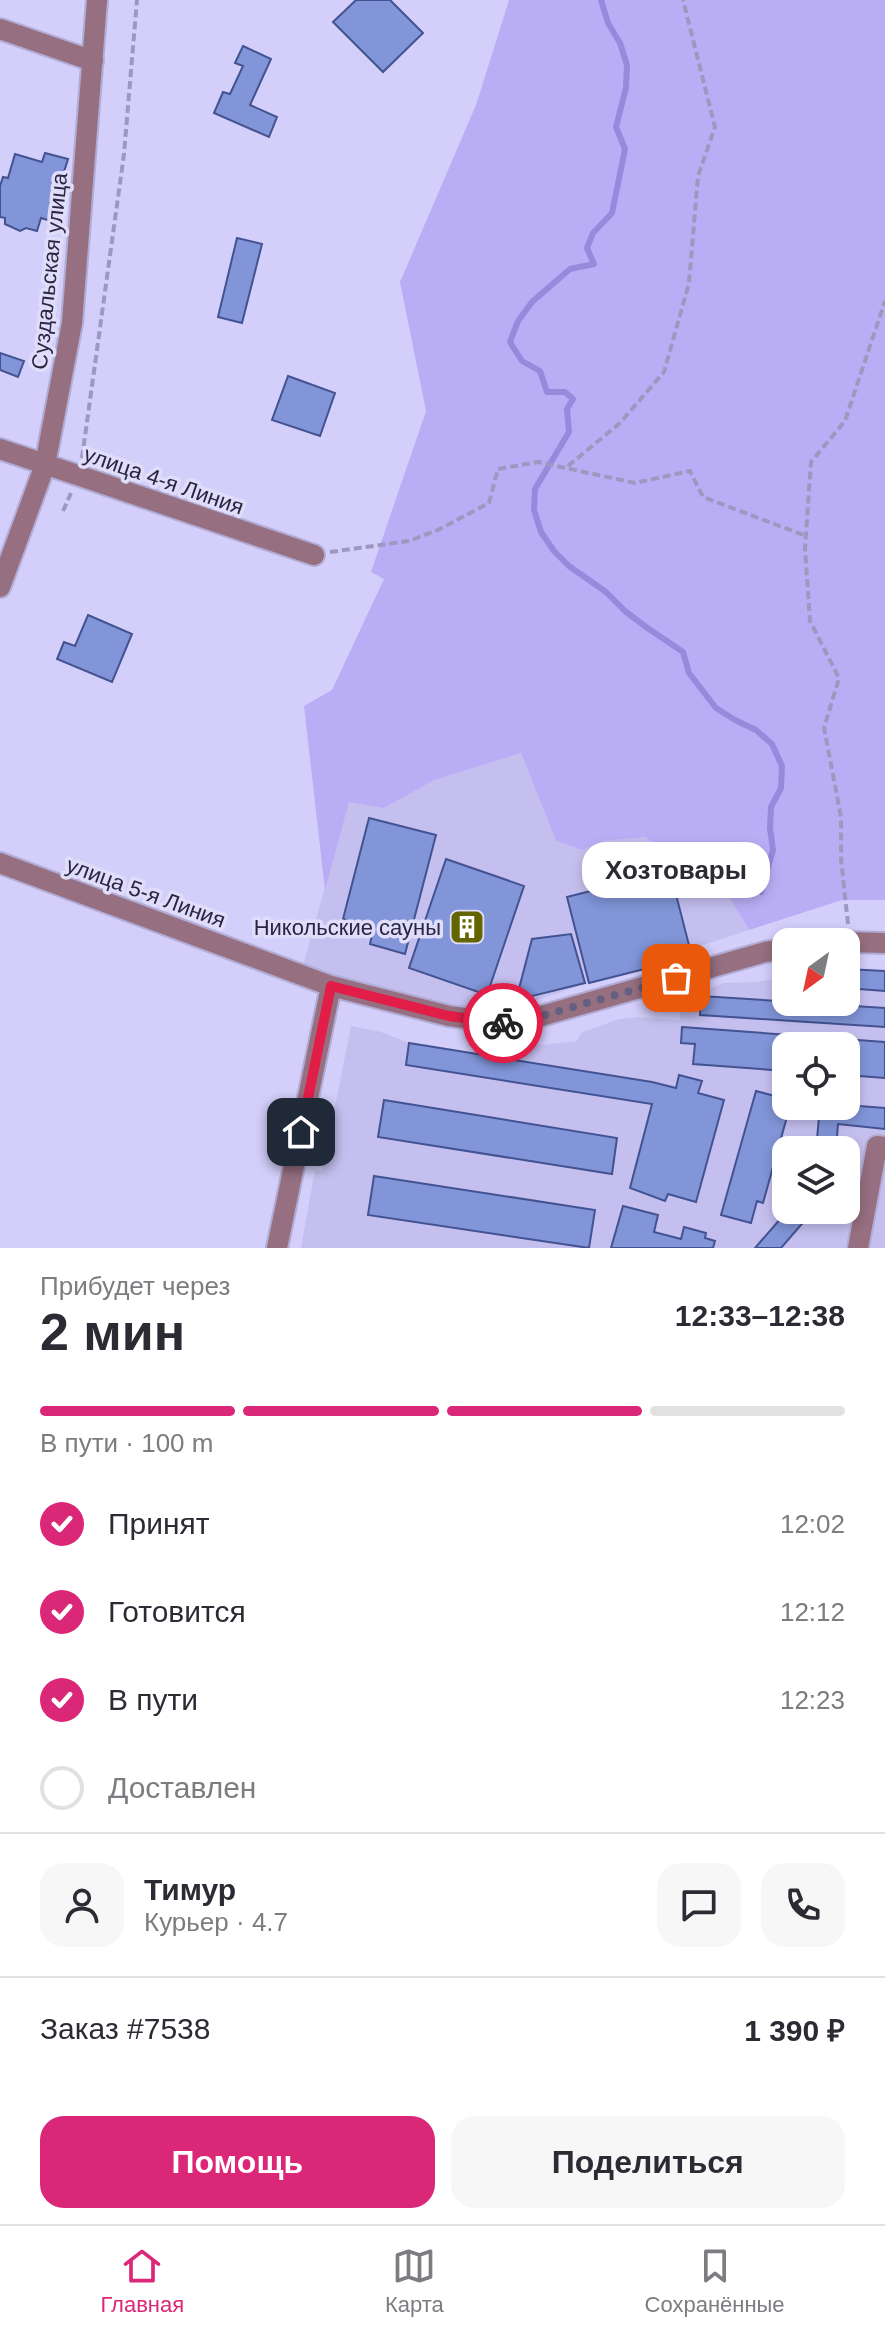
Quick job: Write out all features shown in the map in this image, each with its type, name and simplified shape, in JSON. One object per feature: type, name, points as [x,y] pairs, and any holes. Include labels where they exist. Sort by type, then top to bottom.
[{"type":"street","name":"Суздальская улица","points":[[0,587],[45,465],[72,323],[97,0]]},
{"type":"street","points":[[0,29],[93,61]]},
{"type":"street","name":"улица 4-я Линия","points":[[0,449],[314,555]]},
{"type":"street","name":"улица 5-я Линия","points":[[0,863],[331,986],[449,1016],[503,1023],[527,1020],[772,953]]},
{"type":"street","points":[[860,942],[885,943]]},
{"type":"street","points":[[277,1248],[331,986]]},
{"type":"street","points":[[858,1248],[877,1146],[885,1147]]},
{"type":"path","points":[[63,511],[83,455],[124,154],[137,0]]},
{"type":"path","points":[[567,466],[620,423],[664,372],[689,283],[698,176],[715,127],[683,0]]},
{"type":"path","points":[[847,928],[841,817],[824,728],[839,678],[810,621],[806,536],[811,462],[845,421],[885,301]]},
{"type":"path","points":[[314,555],[409,541],[438,530],[489,503],[498,469],[538,462],[635,483],[690,471],[703,497],[806,536]]},
{"type":"shaded area","points":[[509,0],[885,0],[885,900],[842,900],[749,930],[727,894],[711,891],[676,859],[645,837],[603,841],[582,850],[556,841],[521,753],[434,780],[384,808],[349,802],[325,890],[304,706],[332,690],[384,579],[371,572],[426,411],[400,282],[476,105]]},
{"type":"shaded area","points":[[521,753],[556,841],[582,850],[603,841],[645,837],[727,894],[749,930],[494,1014],[302,969],[349,801],[384,808],[434,779]]},
{"type":"shaded area","points":[[860,970],[885,971],[885,1248],[301,1248],[315,1170],[322,1171],[351,1026],[381,1032],[409,1043],[497,1057],[498,1050],[577,1041],[581,1033],[619,1019],[680,1020],[681,1000],[724,983],[772,979],[772,1016],[860,1016]]},
{"type":"building","points":[[356,0],[390,0],[423,33],[383,72],[333,22]]},
{"type":"building","points":[[243,46],[271,59],[250,105],[277,117],[269,137],[214,113],[223,92],[230,94],[243,66],[235,63]]},
{"type":"building","points":[[45,153],[68,159],[60,185],[66,187],[63,198],[59,196],[51,221],[41,218],[37,231],[26,228],[20,231],[5,224],[5,218],[0,217],[0,186],[3,177],[8,178],[15,154],[42,162]]},
{"type":"building","points":[[237,238],[262,244],[242,323],[218,317]]},
{"type":"building","points":[[0,353],[24,361],[18,377],[0,370]]},
{"type":"building","points":[[288,376],[335,393],[320,436],[272,420]]},
{"type":"building","points":[[88,615],[132,634],[112,682],[57,659],[64,642],[75,646]]},
{"type":"building","points":[[369,818],[436,835],[405,954],[370,944],[374,927],[343,919]]},
{"type":"building","name":"Никольские сауны","points":[[446,859],[524,886],[487,995],[409,968]]},
{"type":"building","points":[[670,871],[692,957],[589,983],[567,897]]},
{"type":"building","points":[[571,934],[585,983],[516,1000],[532,939]]},
{"type":"building","points":[[860,970],[885,971],[885,991],[860,989]]},
{"type":"building","points":[[701,996],[772,1001],[772,1016],[860,1016],[860,1006],[885,1008],[885,1027],[700,1015]]},
{"type":"building","points":[[682,1027],[772,1034],[772,1070],[693,1064],[695,1044],[681,1043]]},
{"type":"building","points":[[860,1040],[885,1042],[885,1078],[860,1076]]},
{"type":"building","points":[[409,1043],[676,1088],[679,1075],[702,1081],[698,1093],[724,1100],[696,1202],[668,1194],[665,1201],[630,1188],[652,1104],[406,1065]]},
{"type":"building","points":[[756,1091],[772,1095],[772,1120],[786,1120],[782,1136],[772,1136],[772,1171],[763,1203],[757,1201],[751,1223],[721,1215]]},
{"type":"building","points":[[384,1100],[617,1138],[612,1174],[378,1137]]},
{"type":"building","points":[[860,1106],[885,1108],[885,1129],[838,1124],[837,1136],[817,1136],[819,1120],[860,1120]]},
{"type":"building","points":[[374,1176],[595,1210],[589,1248],[368,1215]]},
{"type":"building","points":[[623,1206],[658,1215],[654,1232],[681,1239],[684,1227],[706,1233],[705,1238],[715,1241],[713,1248],[611,1248]]},
{"type":"building","points":[[776,1224],[802,1224],[781,1248],[755,1248]]},
{"type":"waterway","points":[[601,0],[627,65],[626,88],[616,127],[625,149],[612,213],[593,233],[587,248],[594,264],[570,269],[532,302],[518,321],[510,342],[522,361],[540,371],[547,392],[565,392],[573,399],[567,409],[569,432],[535,489],[534,510],[541,532],[569,566],[683,652],[689,673],[716,708],[756,730],[772,744],[782,766],[781,788],[771,807],[773,850],[761,892]]},
{"type":"way so far","points":[[503,1023],[527,1020],[676,978]]},
{"type":"place","name":"Никольские сауны","points":[[467,927]]},
{"type":"place","name":"Хозтовары","points":[[676,978]]},
{"type":"route","points":[[301,1132],[331,986],[449,1016],[503,1023]]}]
